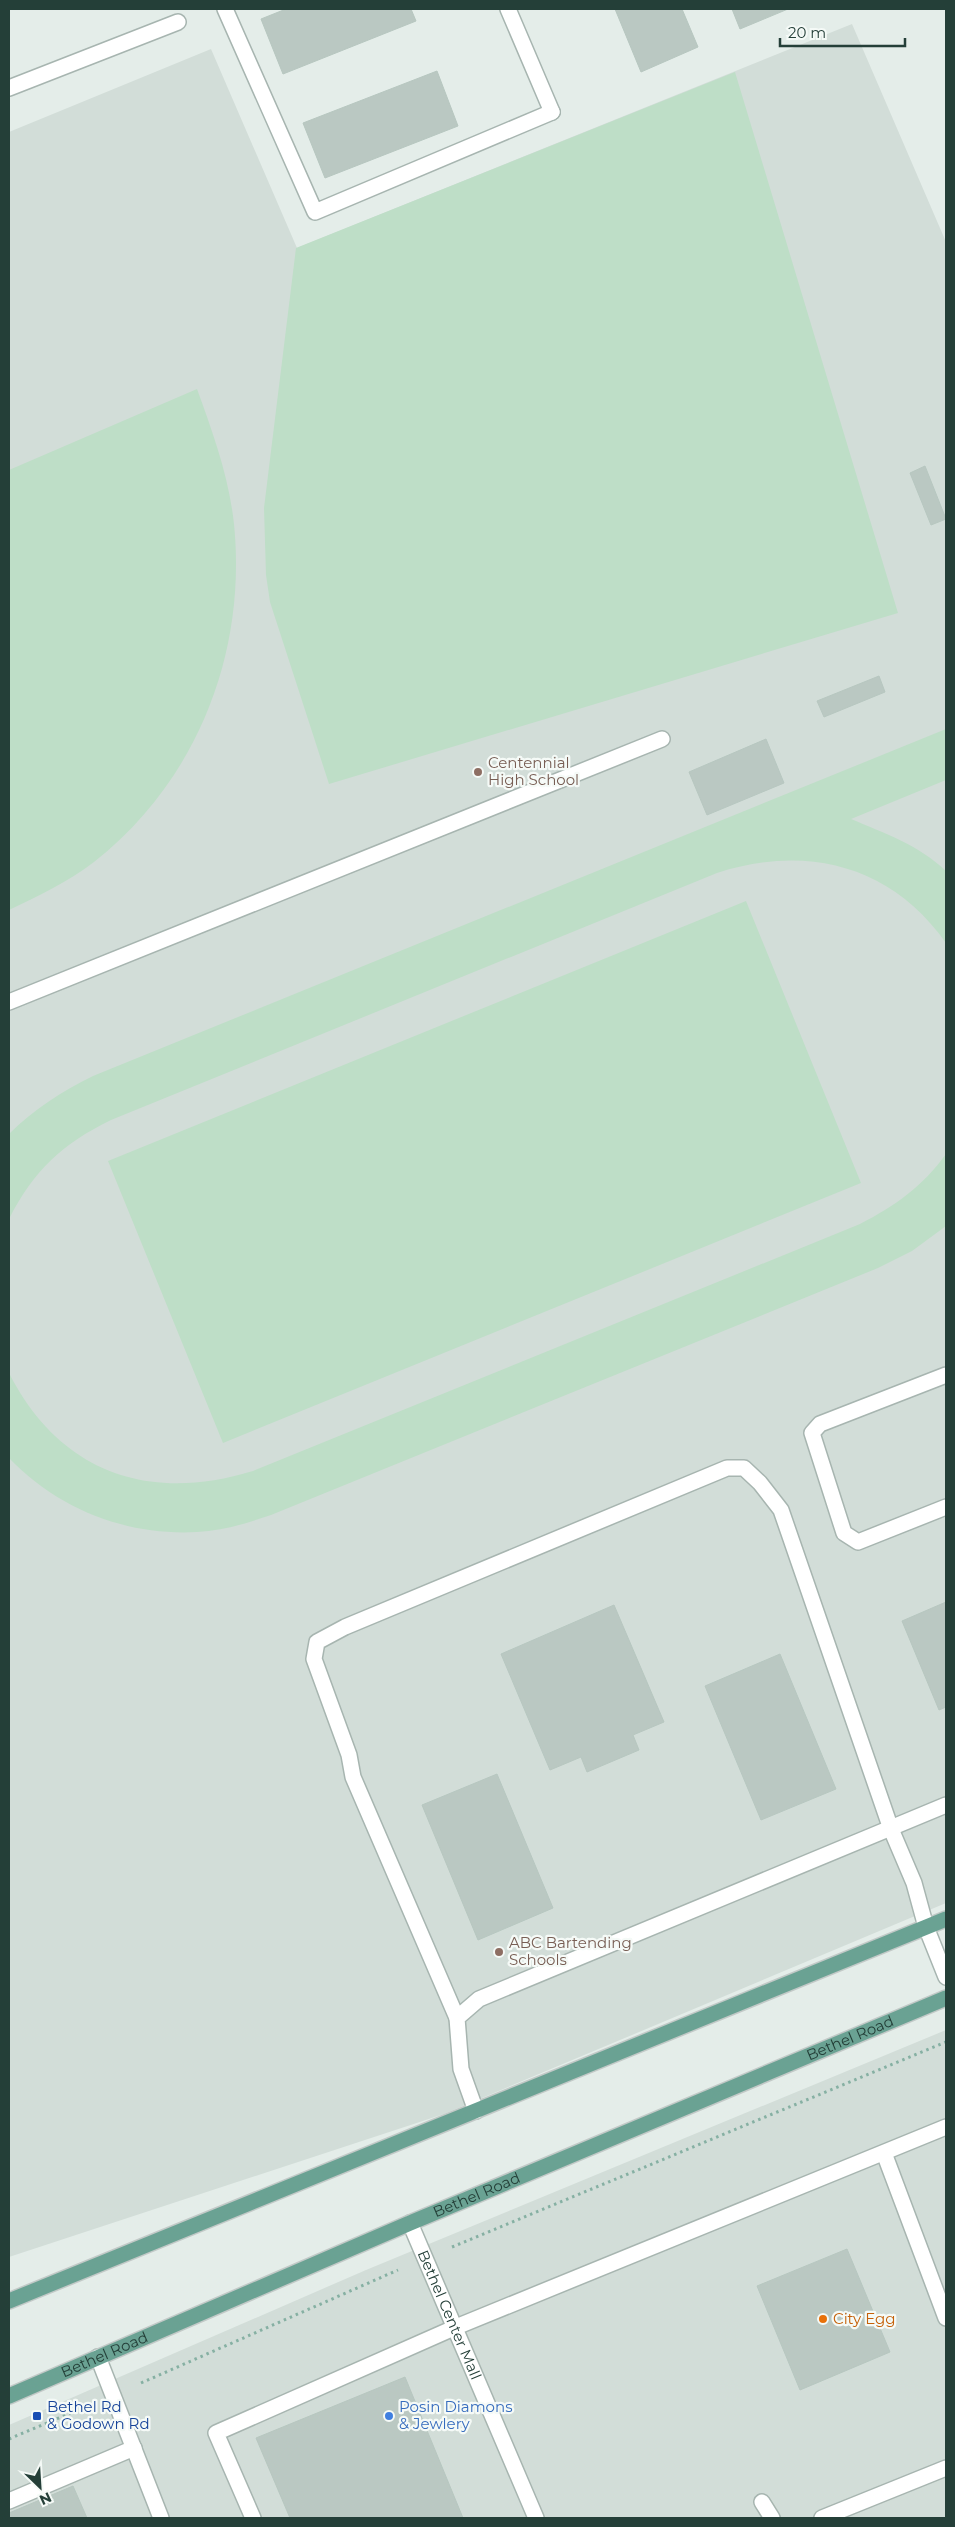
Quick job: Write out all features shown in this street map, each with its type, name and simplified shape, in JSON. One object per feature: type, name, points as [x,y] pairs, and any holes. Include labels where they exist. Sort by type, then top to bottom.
[{"type":"main road","points":[[9,2301],[946,1919]]},
{"type":"main road","name":"Bethel Road","points":[[9,2396],[410,2223],[946,1998]]},
{"type":"street","points":[[225,9],[315,212],[552,112],[508,9]]},
{"type":"street","points":[[9,88],[178,22]]},
{"type":"street","points":[[9,1002],[662,740]]},
{"type":"street","points":[[946,1375],[820,1424],[812,1433],[844,1534],[858,1542],[946,1507]]},
{"type":"street","points":[[476,2111],[461,2069],[457,2018],[353,1777],[348,1755],[314,1658],[317,1642],[345,1627],[727,1468],[744,1468],[760,1483],[781,1510],[891,1829],[914,1883],[926,1928],[946,1977]]},
{"type":"street","points":[[457,2018],[480,1999],[946,1805]]},
{"type":"street","points":[[253,2518],[216,2434],[456,2327],[946,2127]]},
{"type":"street","points":[[884,2153],[946,2318]]},
{"type":"street","name":"Bethel Center Mall","points":[[410,2223],[536,2518]]},
{"type":"street","points":[[98,2357],[161,2518]]},
{"type":"street","points":[[9,2500],[134,2448]]},
{"type":"street","points":[[822,2518],[946,2468]]},
{"type":"street","points":[[762,2502],[772,2518]]},
{"type":"path","points":[[9,2439],[228,2346],[426,2257],[946,2042]]},
{"type":"shaded area","name":"Centennial High School","points":[[852,24],[946,242],[946,1903],[444,2114],[9,2257],[9,132],[211,49],[297,248]]},
{"type":"shaded area","points":[[946,2030],[946,2518],[9,2518],[9,2425],[366,2270]]},
{"type":"green space","points":[[735,72],[898,613],[329,784],[270,602],[266,575],[264,508],[296,248]]},
{"type":"green space","points":[[197,389],[224,472],[232,507],[236,572],[232,620],[223,666],[208,711],[187,753],[161,793],[130,830],[94,862],[74,876],[9,910],[9,470]]},
{"type":"green space","points":[[946,729],[946,780],[851,819],[913,847],[946,871],[946,943],[924,916],[900,895],[873,879],[844,868],[814,862],[783,861],[750,864],[717,873],[111,1120],[78,1139],[51,1160],[29,1186],[9,1219],[9,1134],[38,1109],[81,1082]]},
{"type":"green space","points":[[746,901],[861,1183],[223,1443],[108,1161]]},
{"type":"green space","points":[[946,1154],[946,1226],[912,1251],[878,1268],[271,1515],[244,1524],[207,1531],[171,1532],[119,1524],[95,1516],[49,1492],[9,1458],[9,1373],[30,1407],[54,1435],[81,1456],[111,1472],[144,1480],[178,1483],[215,1480],[253,1471],[860,1224],[908,1194],[928,1176]]},
{"type":"building","points":[[286,9],[411,9],[416,21],[283,74],[261,19]]},
{"type":"building","points":[[615,9],[682,9],[698,47],[641,72]]},
{"type":"building","points":[[732,9],[788,9],[740,29]]},
{"type":"building","points":[[437,71],[458,126],[325,178],[303,123]]},
{"type":"building","points":[[925,466],[946,519],[931,525],[910,473]]},
{"type":"building","points":[[879,676],[885,692],[824,717],[817,701]]},
{"type":"building","points":[[766,739],[784,783],[707,815],[689,772]]},
{"type":"building","points":[[946,1602],[946,1707],[939,1710],[902,1621]]},
{"type":"building","points":[[614,1605],[664,1722],[633,1735],[639,1750],[587,1772],[581,1757],[550,1770],[501,1654]]},
{"type":"building","points":[[780,1654],[836,1789],[761,1820],[705,1686]]},
{"type":"building","points":[[497,1774],[553,1908],[478,1940],[422,1805]]},
{"type":"building","name":"City Egg","points":[[847,2249],[890,2352],[800,2390],[757,2286]]},
{"type":"building","points":[[405,2377],[463,2518],[290,2518],[256,2438]]},
{"type":"building","points":[[73,2486],[87,2518],[9,2518],[9,2513]]},
{"type":"place","name":"Centennial High School","points":[[478,772]]},
{"type":"place","name":"ABC Bartending Schools","points":[[499,1952]]},
{"type":"place","name":"City Egg","points":[[823,2319]]},
{"type":"place","name":"Bethel Rd & Godown Rd","points":[[37,2416]]},
{"type":"place","name":"Posin Diamons & Jewlery","points":[[389,2416]]}]
